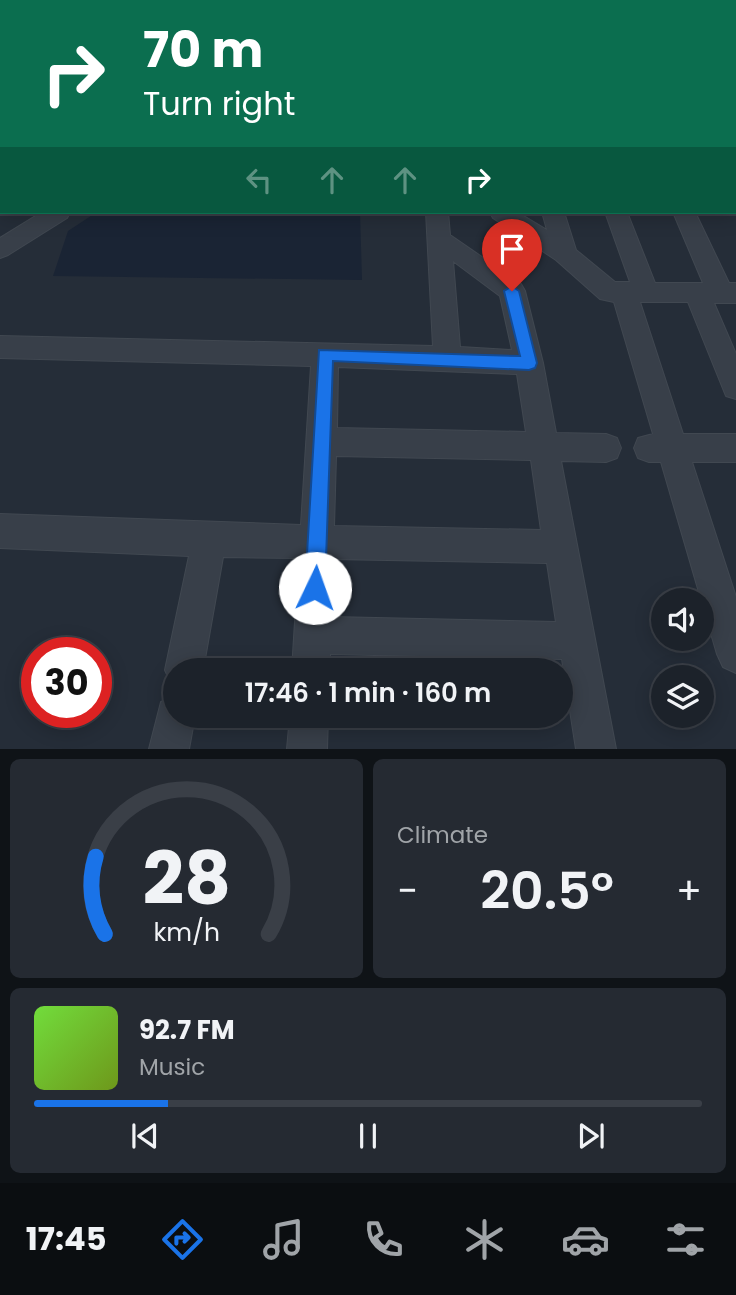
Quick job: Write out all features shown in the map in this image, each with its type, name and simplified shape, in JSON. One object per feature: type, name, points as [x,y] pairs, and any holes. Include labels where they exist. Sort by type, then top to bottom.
[{"type":"street","points":[[0,249],[56,214]]},
{"type":"street","points":[[504,214],[565,254],[609,292],[718,292]]},
{"type":"street","points":[[554,214],[565,254]]},
{"type":"street","points":[[616,214],[635,292],[661,448],[736,653]]},
{"type":"street","points":[[685,214],[718,292],[736,387]]},
{"type":"street","points":[[439,226],[447,358]]},
{"type":"street","points":[[439,226],[512,291],[529,363],[596,749]]},
{"type":"street","points":[[0,347],[447,358],[529,363]]},
{"type":"street","points":[[312,658],[325,355]]},
{"type":"street","points":[[321,442],[606,449]]},
{"type":"street","points":[[661,448],[736,448]]},
{"type":"street","points":[[0,531],[209,540],[561,547]]},
{"type":"street","points":[[186,658],[209,540]]},
{"type":"street","points":[[313,635],[578,641]]},
{"type":"street","points":[[169,749],[173,728]]},
{"type":"street","points":[[307,749],[308,728]]},
{"type":"water","points":[[94,214],[360,214],[362,280],[53,276],[68,231]]},
{"type":"route","points":[[315,588],[325,355],[529,363],[512,291]]}]
